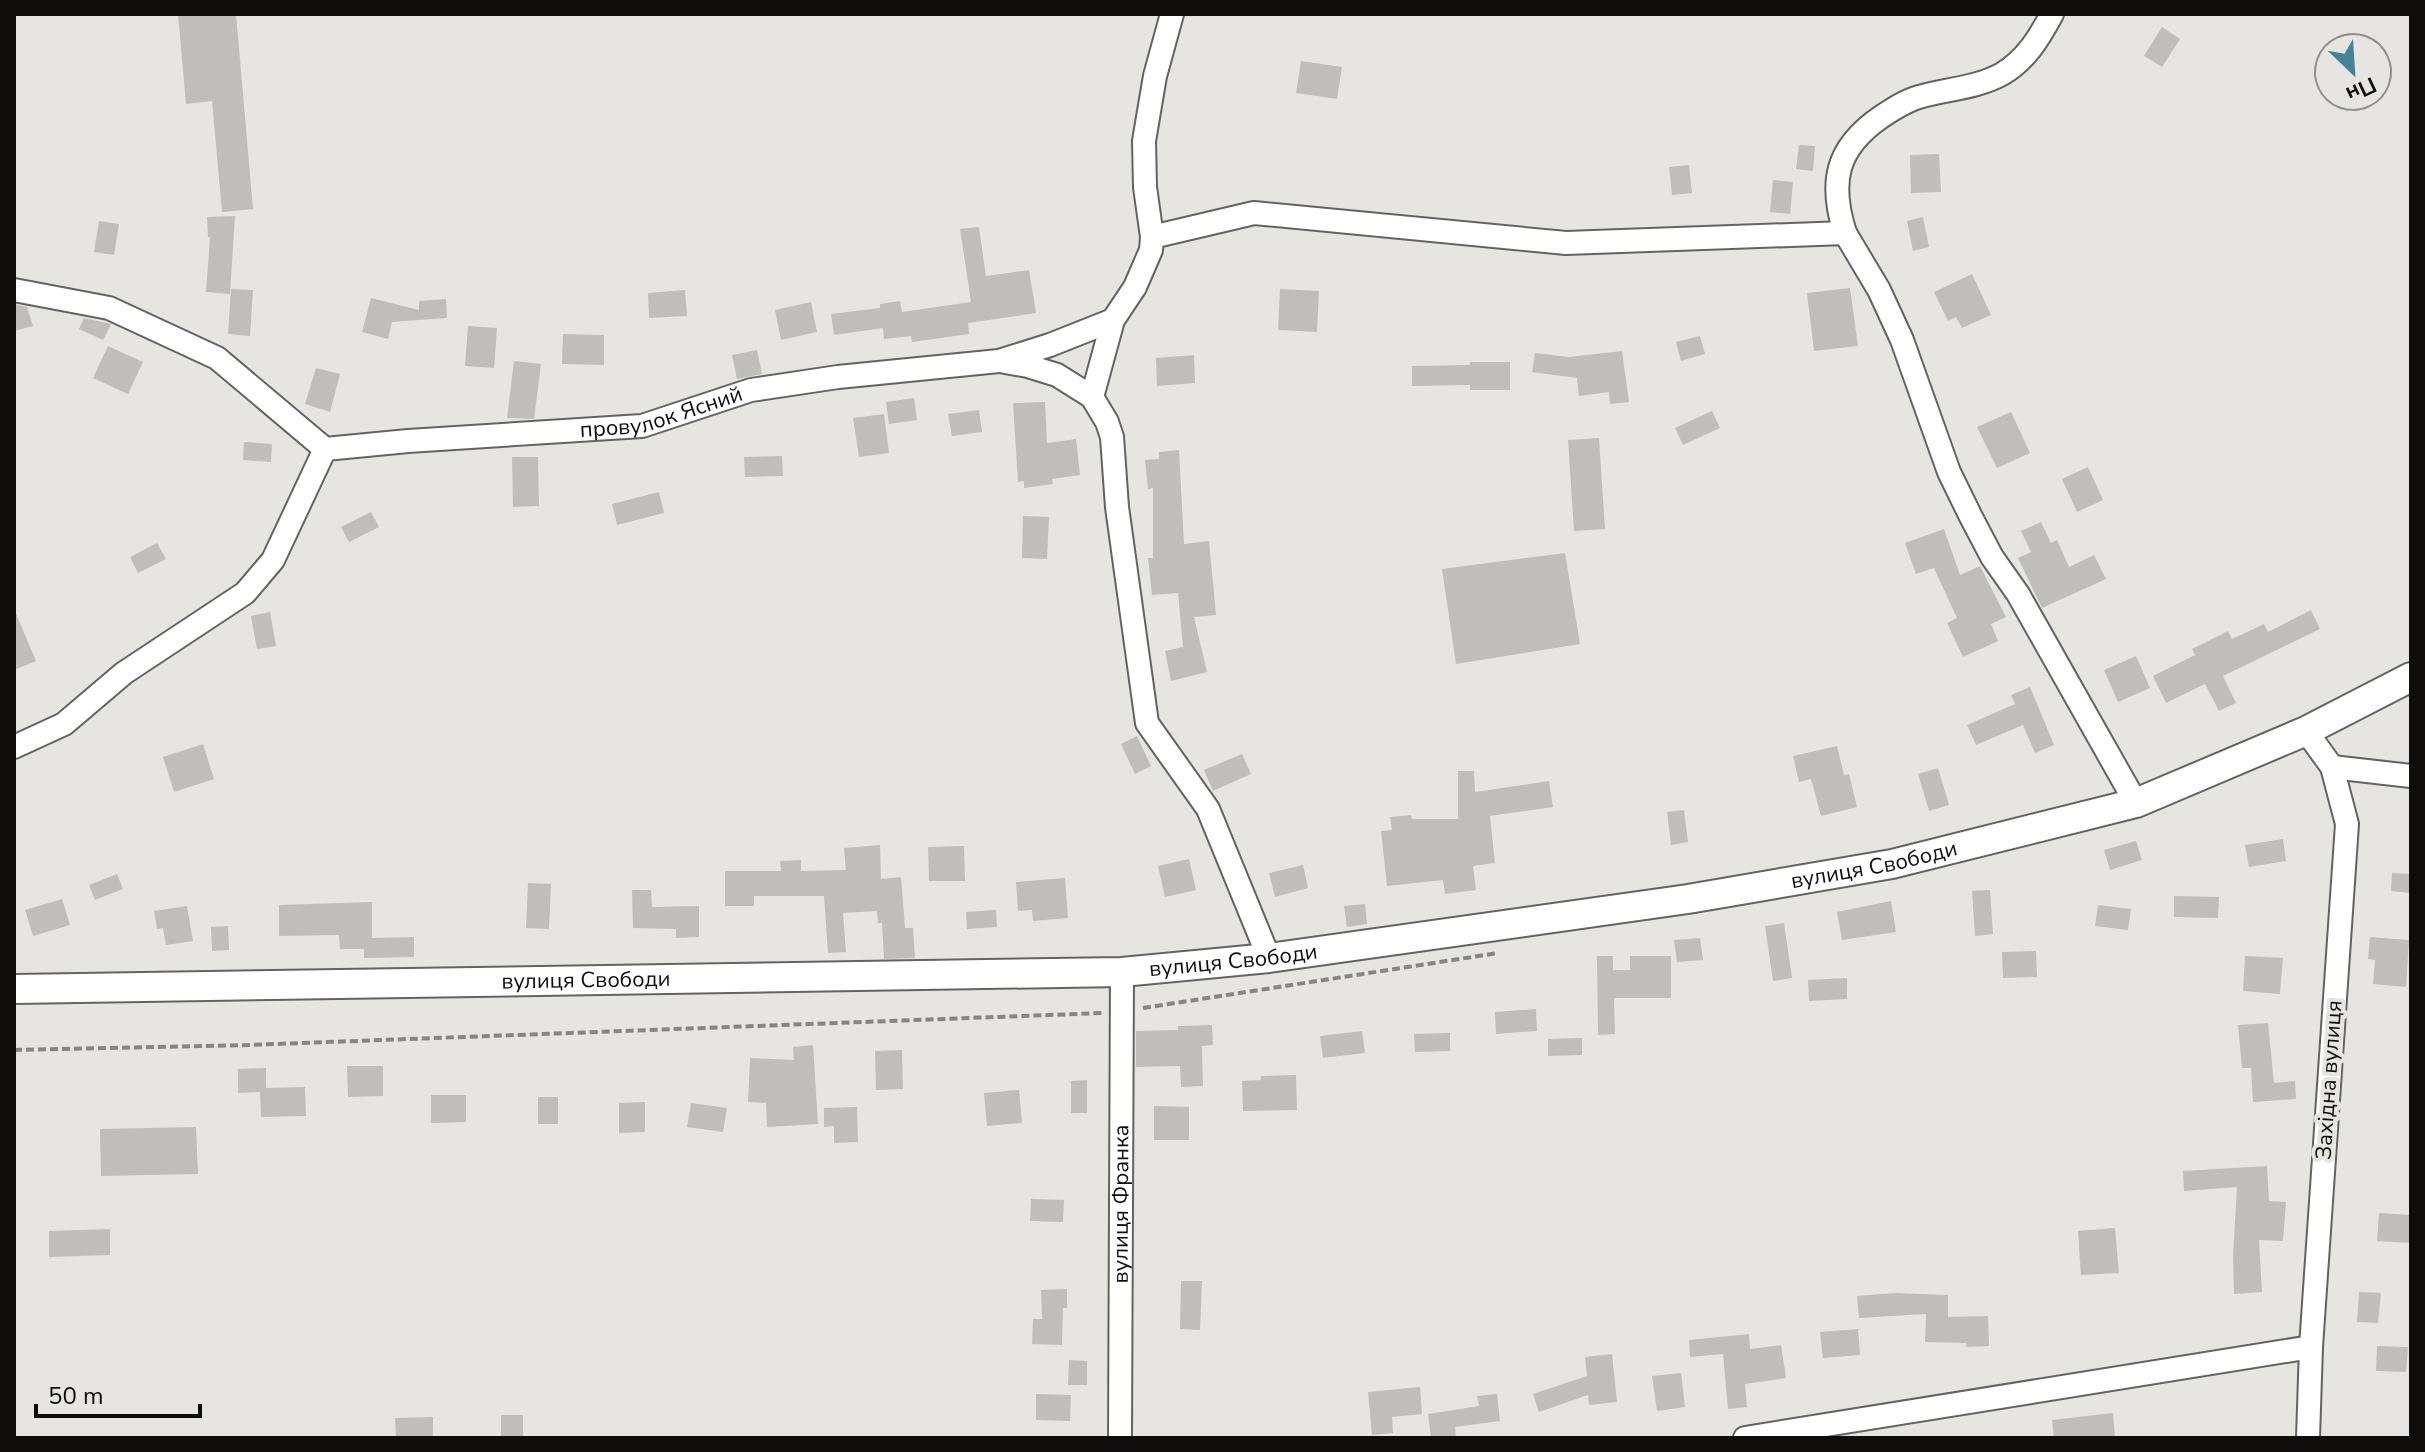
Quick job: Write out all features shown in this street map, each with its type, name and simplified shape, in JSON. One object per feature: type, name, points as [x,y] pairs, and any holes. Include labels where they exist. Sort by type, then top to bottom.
[{"type":"street","points":[[1092,397],[1113,320],[1135,287],[1151,250],[1144,141],[1155,76],[1172,14]]},
{"type":"street","points":[[2052,14],[2039,38],[2020,62],[2001,75],[1982,84],[1915,98],[1870,124],[1846,148],[1837,175],[1838,210],[1845,233],[1879,290],[1902,340],[1949,472],[1971,517],[2136,803]]},
{"type":"street","points":[[1152,237],[1254,213],[1566,243],[1845,233]]},
{"type":"street","points":[[14,290],[109,308],[217,358],[325,449],[273,560],[245,593],[124,673],[64,724],[14,747]]},
{"type":"street","name":"провулок Ясний","points":[[325,449],[642,426],[751,390],[838,377],[999,361],[1113,320]]},
{"type":"street","points":[[999,361],[1057,375],[1092,397],[1107,422],[1112,437],[1117,507],[1147,723],[1208,809],[1269,958]]},
{"type":"street","name":"вулиця Свободи","points":[[14,989],[1122,972],[1269,958],[1688,899],[1878,867],[2136,803],[2306,731],[2411,677]]},
{"type":"street","name":"Західна вулиця","points":[[2306,731],[2332,767],[2347,824],[2311,1347],[2308,1438]]},
{"type":"street","points":[[2332,767],[2411,776]]},
{"type":"street","name":"вулиця Франка","points":[[1120,1438],[1122,972]]},
{"type":"street","points":[[1745,1438],[2311,1347]]},
{"type":"path","points":[[14,1050],[249,1045],[1122,1010],[1205,1000],[1512,951]]},
{"type":"building","points":[[178,14],[236,14],[253,209],[222,212],[212,101],[186,104]]},
{"type":"building","points":[[2162,27],[2180,39],[2162,67],[2144,56]]},
{"type":"building","points":[[1301,61],[1342,67],[1337,99],[1296,93]]},
{"type":"building","points":[[1799,145],[1815,146],[1813,171],[1796,169]]},
{"type":"building","points":[[1939,154],[1941,192],[1911,193],[1910,155]]},
{"type":"building","points":[[1689,165],[1692,193],[1672,195],[1669,167]]},
{"type":"building","points":[[1773,180],[1793,182],[1790,214],[1770,212]]},
{"type":"building","points":[[235,216],[230,294],[206,292],[210,237],[207,217]]},
{"type":"building","points":[[1923,217],[1929,247],[1913,251],[1907,221]]},
{"type":"building","points":[[99,221],[119,224],[114,255],[94,252]]},
{"type":"building","points":[[979,227],[986,276],[1029,270],[1036,313],[968,323],[969,334],[912,342],[911,336],[884,339],[883,328],[834,335],[831,314],[880,308],[880,304],[900,301],[902,312],[971,302],[960,229]]},
{"type":"building","points":[[1972,274],[1991,315],[1962,328],[1956,317],[1948,321],[1934,292]]},
{"type":"building","points":[[1850,288],[1858,346],[1814,351],[1807,293]]},
{"type":"building","points":[[231,289],[253,290],[250,336],[228,334]]},
{"type":"building","points":[[1280,289],[1319,291],[1317,332],[1278,330]]},
{"type":"building","points":[[685,290],[687,316],[649,318],[648,293]]},
{"type":"building","points":[[371,298],[419,310],[419,301],[446,299],[447,318],[392,322],[388,339],[362,332]]},
{"type":"building","points":[[811,302],[817,332],[781,340],[775,310]]},
{"type":"building","points":[[14,304],[27,307],[33,326],[14,331]]},
{"type":"building","points":[[84,318],[111,324],[103,340],[79,329]]},
{"type":"building","points":[[468,326],[497,328],[494,368],[465,366]]},
{"type":"building","points":[[563,334],[604,335],[604,365],[562,364]]},
{"type":"building","points":[[1700,336],[1705,354],[1681,361],[1676,342]]},
{"type":"building","points":[[108,346],[143,362],[128,394],[93,378]]},
{"type":"building","points":[[757,350],[762,374],[737,379],[732,355]]},
{"type":"building","points":[[1622,351],[1629,402],[1610,404],[1609,392],[1579,396],[1577,378],[1532,372],[1535,353],[1569,357]]},
{"type":"building","points":[[1194,355],[1195,383],[1157,386],[1156,358]]},
{"type":"building","points":[[514,361],[541,364],[534,419],[507,418]]},
{"type":"building","points":[[1470,362],[1510,362],[1510,390],[1470,390],[1470,385],[1412,386],[1412,366],[1470,365]]},
{"type":"building","points":[[316,368],[340,374],[330,412],[305,404]]},
{"type":"building","points":[[914,398],[917,420],[889,424],[886,402]]},
{"type":"building","points":[[1045,402],[1047,443],[1076,439],[1080,475],[1052,479],[1053,484],[1024,488],[1024,481],[1018,482],[1013,403]]},
{"type":"building","points":[[979,410],[982,432],[952,436],[948,414]]},
{"type":"building","points":[[1712,411],[1720,428],[1683,445],[1675,428]]},
{"type":"building","points":[[2011,412],[2030,453],[1997,468],[1977,427]]},
{"type":"building","points":[[884,414],[889,453],[859,457],[853,418]]},
{"type":"building","points":[[1599,438],[1605,529],[1574,531],[1568,440]]},
{"type":"building","points":[[244,442],[272,444],[271,462],[243,460]]},
{"type":"building","points":[[1179,450],[1184,544],[1209,541],[1216,615],[1194,617],[1207,672],[1171,681],[1165,651],[1183,647],[1178,593],[1152,595],[1148,558],[1153,558],[1153,488],[1148,489],[1145,460],[1159,459],[1159,452]]},
{"type":"building","points":[[782,456],[783,476],[745,477],[744,457]]},
{"type":"building","points":[[512,457],[538,457],[539,506],[513,507]]},
{"type":"building","points":[[2088,467],[2103,500],[2077,512],[2062,479]]},
{"type":"building","points":[[659,492],[664,513],[617,525],[612,504]]},
{"type":"building","points":[[371,512],[379,527],[349,542],[341,527]]},
{"type":"building","points":[[1023,516],[1049,517],[1047,559],[1022,558]]},
{"type":"building","points":[[2041,522],[2051,543],[2057,540],[2069,567],[2094,555],[2106,579],[2042,608],[2018,558],[2031,552],[2021,531]]},
{"type":"building","points":[[1944,529],[1960,575],[1980,566],[2006,617],[1991,624],[1998,641],[1963,657],[1947,623],[1957,618],[1934,568],[1916,574],[1905,543]]},
{"type":"building","points":[[157,543],[166,559],[138,573],[130,557]]},
{"type":"building","points":[[1565,553],[1580,644],[1456,664],[1442,569]]},
{"type":"building","points":[[14,609],[36,661],[14,670]]},
{"type":"building","points":[[2311,610],[2320,629],[2223,676],[2236,703],[2219,711],[2205,684],[2166,703],[2153,676],[2195,655],[2192,649],[2228,631],[2232,639],[2264,624],[2268,632]]},
{"type":"building","points":[[270,612],[276,646],[257,649],[251,616]]},
{"type":"building","points":[[2136,656],[2150,688],[2118,702],[2104,670]]},
{"type":"building","points":[[2030,687],[2054,745],[2035,753],[2023,725],[1976,745],[1967,725],[2015,704],[2011,695]]},
{"type":"building","points":[[1137,736],[1151,766],[1135,774],[1121,744]]},
{"type":"building","points":[[203,744],[214,779],[174,792],[163,757]]},
{"type":"building","points":[[1837,746],[1844,775],[1849,774],[1857,807],[1821,816],[1811,779],[1799,782],[1793,756]]},
{"type":"building","points":[[1242,754],[1251,774],[1213,791],[1204,770]]},
{"type":"building","points":[[1938,768],[1949,805],[1929,811],[1918,774]]},
{"type":"building","points":[[1458,771],[1474,771],[1475,792],[1549,781],[1553,807],[1490,816],[1495,863],[1473,866],[1476,890],[1445,894],[1443,880],[1387,886],[1381,831],[1392,830],[1390,817],[1411,815],[1412,819],[1458,819]]},
{"type":"building","points":[[1684,810],[1688,842],[1671,845],[1667,812]]},
{"type":"building","points":[[2283,839],[2286,861],[2249,867],[2245,845]]},
{"type":"building","points":[[2136,841],[2142,860],[2110,870],[2104,850]]},
{"type":"building","points":[[880,845],[881,879],[901,877],[905,928],[913,928],[915,958],[884,959],[882,923],[878,923],[877,911],[843,913],[846,952],[828,953],[824,896],[754,896],[754,906],[725,906],[725,871],[781,871],[780,861],[801,860],[801,871],[846,870],[844,848]]},
{"type":"building","points":[[964,846],[965,881],[929,881],[928,847]]},
{"type":"building","points":[[1189,859],[1196,890],[1165,897],[1158,866]]},
{"type":"building","points":[[1303,865],[1308,888],[1275,897],[1269,873]]},
{"type":"building","points":[[2392,873],[2411,874],[2411,893],[2391,891]]},
{"type":"building","points":[[117,874],[123,889],[95,900],[89,885]]},
{"type":"building","points":[[1065,878],[1068,918],[1033,921],[1032,910],[1018,911],[1016,882]]},
{"type":"building","points":[[528,883],[551,884],[549,929],[526,928]]},
{"type":"building","points":[[632,890],[651,890],[652,907],[699,906],[699,937],[676,938],[676,929],[633,928]]},
{"type":"building","points":[[1990,890],[1993,934],[1975,936],[1972,891]]},
{"type":"building","points":[[2174,896],[2219,897],[2218,918],[2174,917]]},
{"type":"building","points":[[62,899],[70,925],[33,936],[25,910]]},
{"type":"building","points":[[1891,901],[1896,932],[1842,940],[1837,912]]},
{"type":"building","points":[[372,902],[372,938],[414,937],[414,957],[364,958],[364,949],[340,949],[339,935],[279,936],[279,905]]},
{"type":"building","points":[[1365,904],[1367,924],[1347,927],[1344,906]]},
{"type":"building","points":[[2098,905],[2131,909],[2128,930],[2095,926]]},
{"type":"building","points":[[187,906],[193,941],[166,945],[163,928],[157,929],[154,911]]},
{"type":"building","points":[[996,910],[997,927],[967,929],[966,912]]},
{"type":"building","points":[[1784,923],[1792,978],[1773,981],[1765,926]]},
{"type":"building","points":[[228,926],[229,950],[212,951],[211,927]]},
{"type":"building","points":[[2370,937],[2409,940],[2406,987],[2373,984],[2375,960],[2368,959]]},
{"type":"building","points":[[1700,938],[1703,960],[1677,962],[1674,940]]},
{"type":"building","points":[[2036,951],[2037,977],[2003,978],[2002,952]]},
{"type":"building","points":[[1597,956],[1613,956],[1613,970],[1630,970],[1630,956],[1671,956],[1671,998],[1614,998],[1615,1034],[1598,1035]]},
{"type":"building","points":[[2245,956],[2283,958],[2280,994],[2243,991]]},
{"type":"building","points":[[1847,978],[1847,999],[1809,1001],[1808,980]]},
{"type":"building","points":[[1536,1009],[1537,1031],[1496,1034],[1495,1012]]},
{"type":"building","points":[[2268,1023],[2274,1083],[2295,1081],[2296,1099],[2253,1102],[2251,1068],[2242,1068],[2238,1025]]},
{"type":"building","points":[[1212,1025],[1213,1045],[1202,1046],[1203,1086],[1181,1087],[1180,1066],[1136,1067],[1136,1031]]},
{"type":"building","points":[[1362,1031],[1365,1053],[1323,1058],[1320,1036]]},
{"type":"building","points":[[1450,1033],[1450,1051],[1415,1052],[1414,1034]]},
{"type":"building","points":[[1582,1038],[1582,1055],[1548,1056],[1548,1039]]},
{"type":"building","points":[[813,1045],[818,1124],[767,1127],[766,1103],[748,1102],[750,1058],[794,1060],[793,1047]]},
{"type":"building","points":[[902,1050],[903,1089],[876,1090],[875,1051]]},
{"type":"building","points":[[347,1066],[383,1066],[383,1096],[348,1097]]},
{"type":"building","points":[[266,1068],[266,1088],[305,1087],[306,1116],[261,1117],[260,1092],[238,1093],[238,1069]]},
{"type":"building","points":[[1296,1075],[1297,1110],[1243,1111],[1242,1081],[1261,1080],[1261,1076]]},
{"type":"building","points":[[1087,1080],[1087,1113],[1071,1113],[1071,1081]]},
{"type":"building","points":[[1019,1090],[1022,1123],[987,1126],[984,1093]]},
{"type":"building","points":[[431,1095],[466,1095],[466,1122],[431,1123]]},
{"type":"building","points":[[538,1097],[558,1097],[558,1124],[538,1124]]},
{"type":"building","points":[[645,1102],[645,1132],[619,1133],[619,1103]]},
{"type":"building","points":[[691,1103],[727,1108],[723,1132],[687,1127]]},
{"type":"building","points":[[1154,1106],[1189,1107],[1189,1140],[1154,1140]]},
{"type":"building","points":[[857,1107],[858,1142],[834,1143],[834,1126],[824,1127],[824,1108]]},
{"type":"building","points":[[196,1127],[198,1174],[101,1176],[100,1129]]},
{"type":"building","points":[[2267,1166],[2269,1201],[2286,1202],[2283,1241],[2259,1240],[2262,1292],[2234,1294],[2237,1187],[2184,1191],[2183,1171]]},
{"type":"building","points":[[1031,1199],[1064,1200],[1063,1222],[1030,1221]]},
{"type":"building","points":[[2379,1213],[2411,1215],[2411,1243],[2377,1241]]},
{"type":"building","points":[[2115,1228],[2119,1273],[2081,1275],[2078,1231]]},
{"type":"building","points":[[110,1229],[110,1255],[49,1257],[49,1231]]},
{"type":"building","points":[[1181,1281],[1202,1281],[1200,1330],[1180,1329]]},
{"type":"building","points":[[1067,1289],[1062,1345],[1032,1344],[1033,1319],[1042,1319],[1041,1290]]},
{"type":"building","points":[[2359,1292],[2381,1293],[2378,1323],[2357,1322]]},
{"type":"building","points":[[1895,1293],[1948,1295],[1948,1317],[1988,1316],[1989,1346],[1966,1347],[1966,1343],[1925,1342],[1926,1314],[1859,1318],[1857,1296]]},
{"type":"building","points":[[1858,1329],[1860,1355],[1823,1358],[1820,1332]]},
{"type":"building","points":[[1749,1334],[1750,1349],[1781,1345],[1786,1378],[1745,1384],[1747,1407],[1728,1409],[1723,1354],[1690,1357],[1689,1340]]},
{"type":"building","points":[[2377,1346],[2408,1347],[2406,1372],[2376,1371]]},
{"type":"building","points":[[1612,1354],[1617,1402],[1589,1405],[1588,1395],[1539,1412],[1533,1394],[1587,1376],[1585,1357]]},
{"type":"building","points":[[1069,1360],[1087,1361],[1087,1385],[1068,1385]]},
{"type":"building","points":[[1681,1373],[1685,1407],[1657,1411],[1652,1376]]},
{"type":"building","points":[[1420,1387],[1422,1414],[1392,1417],[1393,1433],[1372,1435],[1368,1392]]},
{"type":"building","points":[[1036,1394],[1071,1395],[1070,1421],[1036,1420]]},
{"type":"building","points":[[1497,1394],[1500,1421],[1455,1427],[1456,1438],[1431,1438],[1428,1414],[1479,1406],[1477,1396]]},
{"type":"building","points":[[2113,1413],[2115,1438],[2054,1438],[2052,1420]]},
{"type":"building","points":[[501,1415],[523,1415],[523,1438],[501,1438]]},
{"type":"building","points":[[433,1417],[433,1438],[396,1438],[395,1418]]}]
